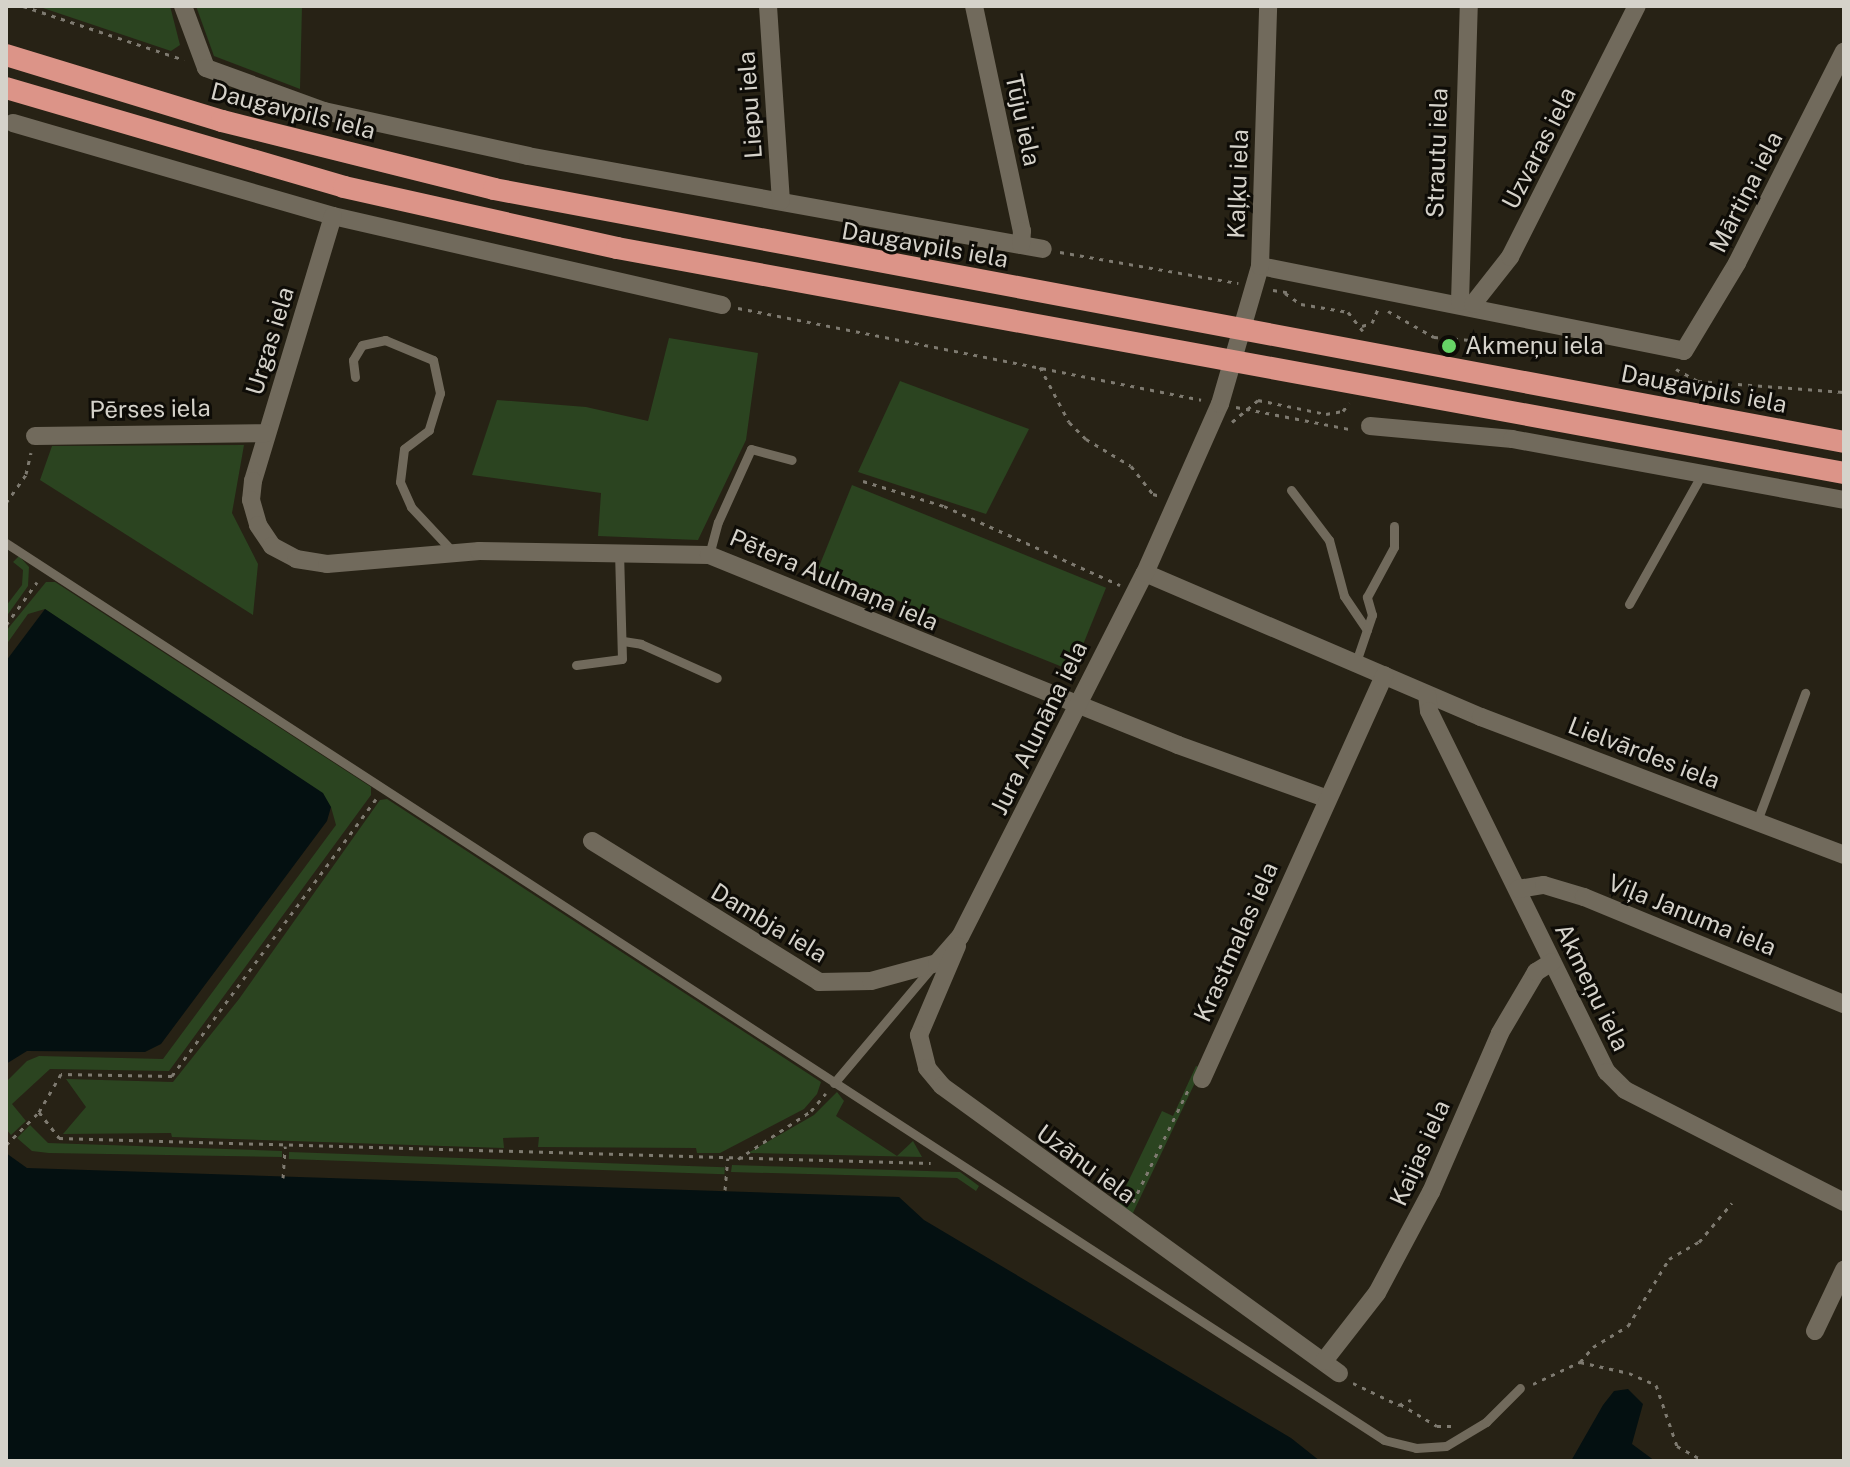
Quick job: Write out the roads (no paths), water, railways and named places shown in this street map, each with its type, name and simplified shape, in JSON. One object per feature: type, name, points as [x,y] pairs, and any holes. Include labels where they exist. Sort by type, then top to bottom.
[{"type":"highway","name":"Daugavpils iela","points":[[6,55],[222,121],[494,189],[1844,442]]},
{"type":"highway","points":[[6,88],[344,187],[617,248],[1844,473]]},
{"type":"street","points":[[183,6],[206,68],[324,111],[528,156],[1043,249]]},
{"type":"street","name":"Liepu iela","points":[[768,6],[781,201]]},
{"type":"street","name":"Tūju iela","points":[[974,6],[1022,231],[1021,245]]},
{"type":"street","name":"Kaļķu iela","points":[[1234,360],[1260,266],[1268,6]]},
{"type":"street","name":"Strautu iela","points":[[1466,303],[1469,6]]},
{"type":"street","name":"Uzvaras iela","points":[[1466,303],[1510,257],[1637,6]]},
{"type":"street","name":"Mārtiņa iela","points":[[1684,351],[1737,263],[1844,51]]},
{"type":"street","points":[[13,123],[333,216],[722,305]]},
{"type":"street","name":"Urgas iela","points":[[253,481],[333,216]]},
{"type":"street","name":"Daugavpils iela","points":[[1260,266],[1466,303],[1684,351]]},
{"type":"street","name":"Jura Alunāna iela","points":[[937,963],[960,937],[1145,573],[1176,509],[1234,360]]},
{"type":"street","points":[[1370,426],[1512,439],[1844,500]]},
{"type":"street","name":"Pērses iela","points":[[35,436],[265,433]]},
{"type":"street","name":"Pētera Aulmaņa iela","points":[[253,481],[251,500],[258,525],[272,546],[296,559],[327,564],[454,553],[709,555],[1076,704],[1328,799]]},
{"type":"street","points":[[1145,573],[1427,695]]},
{"type":"street","name":"Krastmalas iela","points":[[1202,1079],[1384,675]]},
{"type":"street","name":"Lielvārdes iela","points":[[1427,695],[1844,855]]},
{"type":"street","name":"Akmeņu iela","points":[[1427,695],[1429,711],[1607,1072],[1625,1090],[1844,1202]]},
{"type":"street","name":"Dambja iela","points":[[592,841],[819,982],[871,981],[937,963]]},
{"type":"street","name":"Viļa Januma iela","points":[[1518,889],[1544,885],[1584,897],[1844,1004]]},
{"type":"street","name":"Uzānu iela","points":[[960,937],[922,1020],[919,1049],[927,1068],[967,1106],[1331,1367]]},
{"type":"street","name":"Kaijas iela","points":[[1331,1367],[1377,1293],[1431,1192],[1500,1033],[1536,972],[1552,962]]},
{"type":"street","points":[[1815,1331],[1844,1270]]},
{"type":"lane","points":[[355,377],[353,360],[362,345],[385,340],[433,360],[440,393],[429,430],[404,449],[400,482],[411,507],[454,553]]},
{"type":"lane","points":[[709,555],[718,522],[751,449],[792,460]]},
{"type":"lane","points":[[1629,604],[1702,474]]},
{"type":"lane","points":[[1291,490],[1329,540],[1344,596],[1367,630]]},
{"type":"lane","points":[[1356,662],[1372,615],[1367,597],[1394,547],[1394,526]]},
{"type":"lane","points":[[6,543],[1384,1440],[1416,1448],[1446,1446],[1478,1427],[1520,1388]]},
{"type":"lane","points":[[576,665],[615,664],[622,659],[619,553]]},
{"type":"lane","points":[[623,641],[641,644],[717,678]]},
{"type":"lane","points":[[1757,822],[1805,693]]},
{"type":"lane","name":"Jura Alunāna iela","points":[[834,1083],[937,963]]},
{"type":"place","name":"Akmeņu iela","points":[[1449,346]]}]
